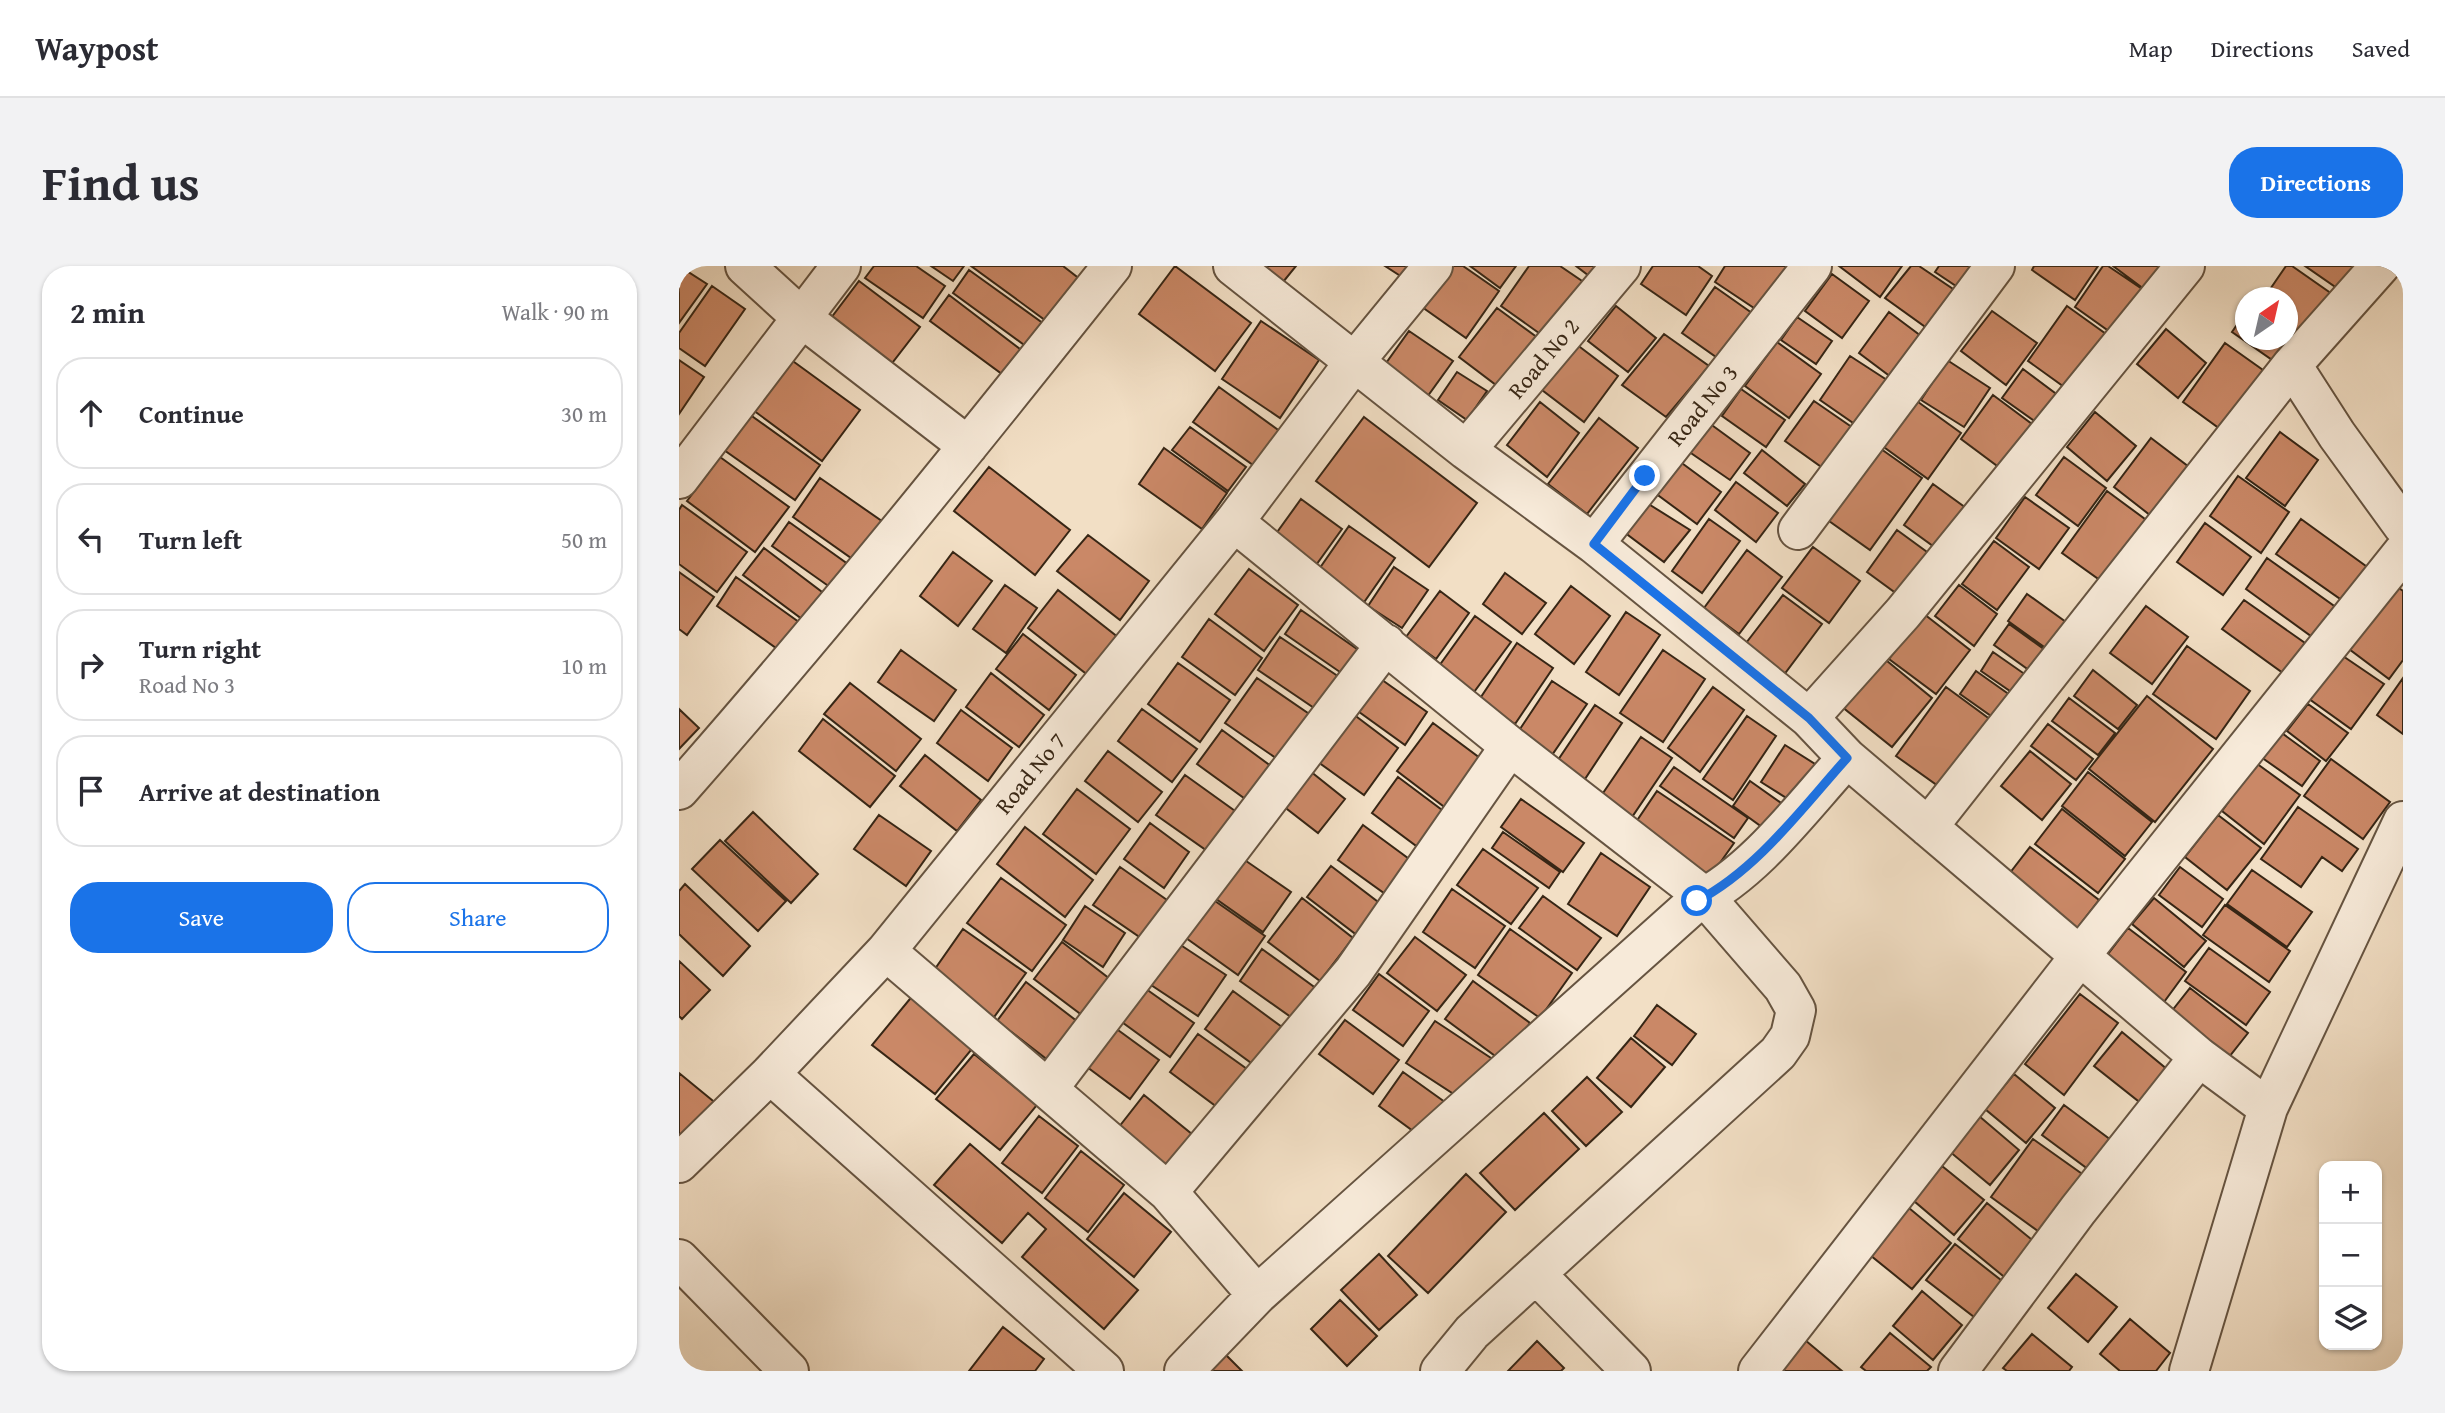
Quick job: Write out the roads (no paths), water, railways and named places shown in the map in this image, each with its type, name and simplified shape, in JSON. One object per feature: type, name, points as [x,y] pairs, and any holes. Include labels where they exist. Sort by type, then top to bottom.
[{"type":"street","points":[[745,266],[802,318],[968,446]]},
{"type":"street","points":[[679,479],[841,266]]},
{"type":"street","points":[[679,790],[784,671],[1112,266]]},
{"type":"street","points":[[1233,266],[1466,450],[1594,544],[1809,718],[1847,758],[1928,827],[2199,1057],[2268,1108]]},
{"type":"street","name":"Road No 7","points":[[679,1163],[770,1074],[886,951],[1234,522],[1355,361],[1433,266]]},
{"type":"street","name":"Road No 2","points":[[1466,450],[1621,266]]},
{"type":"street","name":"Road No 3","points":[[1594,544],[1812,266]]},
{"type":"street","points":[[1798,530],[1995,266]]},
{"type":"street","points":[[1809,718],[1903,613],[2185,266]]},
{"type":"street","points":[[1928,827],[2292,365],[2380,266]]},
{"type":"street","points":[[2292,365],[2337,435],[2403,526]]},
{"type":"street","points":[[1234,522],[1510,746],[1705,897],[1788,994],[1796,1010],[1790,1036],[1778,1053],[1465,1339],[1440,1371]]},
{"type":"street","points":[[1758,1371],[2080,956],[2403,552]]},
{"type":"street","points":[[1048,1088],[1386,645]]},
{"type":"street","points":[[1168,1192],[1353,972],[1510,746]]},
{"type":"street","points":[[1184,1371],[1257,1295],[1697,901],[1721,888],[1766,847],[1847,758]]},
{"type":"street","points":[[2187,1365],[2268,1108],[2403,821]]},
{"type":"street","points":[[886,951],[1168,1192],[1257,1295]]},
{"type":"street","points":[[1958,1371],[2078,1210],[2199,1057]]},
{"type":"street","points":[[770,1074],[1104,1371]]},
{"type":"street","points":[[679,1259],[789,1371]]},
{"type":"street","points":[[1537,1275],[1631,1371]]}]
